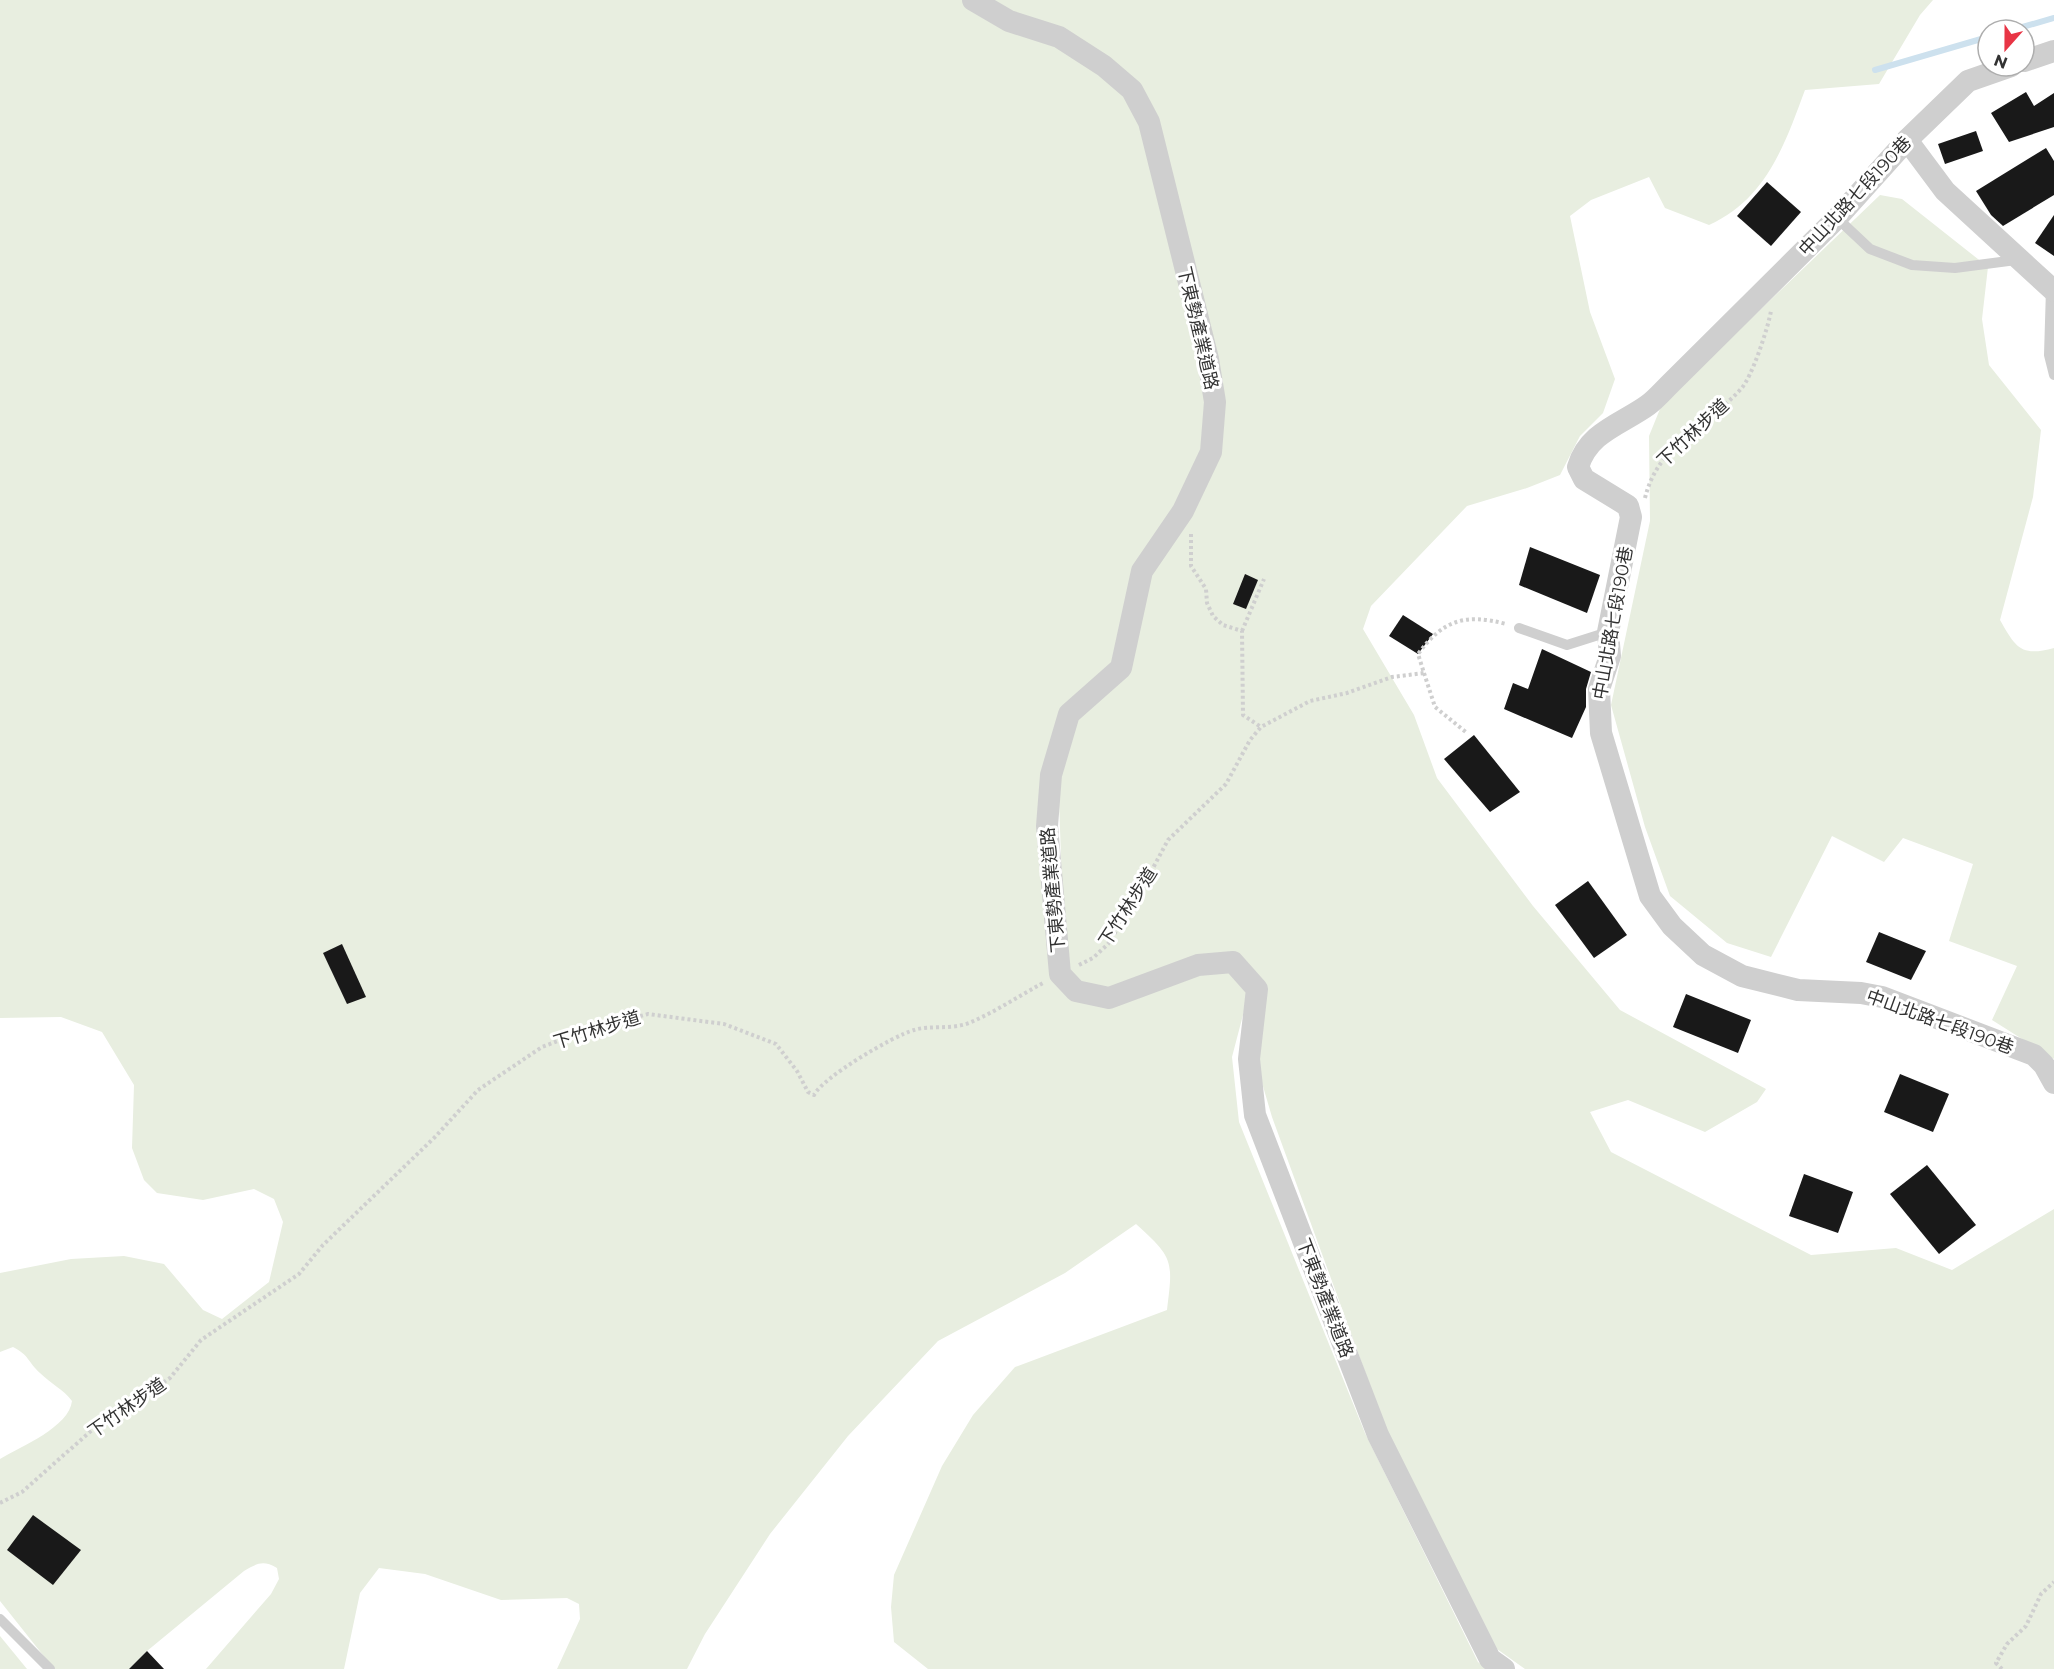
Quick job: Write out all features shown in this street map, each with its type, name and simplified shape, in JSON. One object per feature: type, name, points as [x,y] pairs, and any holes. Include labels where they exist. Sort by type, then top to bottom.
[{"type":"street","name":"下東勢產業道路","points":[[973,0],[1009,21],[1059,37],[1104,66],[1132,90],[1149,122],[1208,359],[1215,402],[1211,452],[1183,511],[1142,571],[1121,668],[1069,714],[1051,775],[1047,826],[1060,974],[1076,992],[1109,998],[1198,965],[1233,962],[1257,989],[1249,1059],[1255,1116],[1378,1435],[1490,1659],[1504,1669]]},
{"type":"street","points":[[2036,57],[2054,51]]},
{"type":"street","name":"中山北路七段190巷","points":[[1977,78],[1968,81],[1907,140],[1838,218],[1655,398],[1610,425],[1581,455],[1578,467],[1584,479],[1628,506],[1631,517],[1608,632],[1610,656],[1599,688],[1601,733],[1650,896],[1672,927],[1703,956],[1742,976],[1798,990],[1861,993],[1882,997],[2034,1055],[2044,1065],[2054,1083]]},
{"type":"street","points":[[1907,140],[1945,191],[2053,290]]},
{"type":"lane","points":[[1838,218],[1870,249],[1912,265],[1955,268],[2019,260]]},
{"type":"lane","points":[[2053,290],[2049,355],[2054,375]]},
{"type":"lane","points":[[1519,628],[1567,645],[1608,632]]},
{"type":"lane","points":[[0,1619],[50,1669]]},
{"type":"path","name":"下竹林步道","points":[[1644,504],[1650,477],[1662,458],[1743,387],[1768,328],[1773,301]]},
{"type":"path","points":[[1191,527],[1191,566],[1206,589],[1207,603],[1213,616],[1223,625],[1242,632]]},
{"type":"path","points":[[1262,727],[1243,715],[1242,632],[1264,579]]},
{"type":"path","points":[[1467,733],[1435,707],[1418,654],[1433,634],[1452,622],[1488,620],[1519,628]]},
{"type":"path","name":"下竹林步道","points":[[0,1503],[22,1492],[92,1431],[170,1378],[201,1340],[299,1274],[323,1245],[435,1137],[478,1090],[542,1047],[584,1031],[648,1014],[724,1024],[776,1044],[808,1092],[814,1095],[827,1081],[845,1068],[915,1029],[940,1029],[969,1023],[1093,958],[1108,944],[1143,887],[1168,840],[1226,784],[1250,740],[1262,727],[1310,700],[1347,693],[1392,677],[1424,673]]},
{"type":"path","points":[[2002,1669],[1996,1663],[2007,1644],[2026,1626],[2041,1594],[2054,1582]]},
{"type":"shaded area","points":[[0,0],[963,0],[1056,41],[1125,93],[1143,128],[1206,399],[1202,452],[1114,663],[1044,772],[1074,997],[1197,971],[1229,968],[1249,992],[1232,1057],[1239,1122],[1365,1433],[1478,1662],[1487,1669],[928,1669],[894,1642],[891,1607],[894,1575],[942,1466],[973,1415],[1015,1367],[1167,1310],[1170,1281],[1168,1261],[1158,1245],[1136,1224],[1065,1273],[938,1341],[848,1436],[770,1534],[705,1634],[687,1669],[557,1669],[580,1619],[579,1604],[567,1598],[501,1600],[425,1574],[379,1568],[360,1593],[344,1669],[206,1669],[271,1594],[279,1579],[277,1568],[264,1563],[244,1571],[147,1651],[129,1669],[54,1669],[0,1601],[0,1459],[54,1427],[63,1419],[72,1401],[18,1350],[13,1347],[0,1352],[0,1273],[71,1259],[124,1256],[164,1264],[203,1310],[222,1319],[269,1282],[283,1222],[274,1199],[254,1189],[203,1200],[157,1193],[144,1180],[132,1148],[134,1085],[102,1032],[61,1017],[0,1018]]},
{"type":"shaded area","points":[[988,0],[1933,0],[1920,15],[1879,84],[1805,90],[1790,130],[1771,168],[1759,186],[1729,214],[1709,225],[1665,208],[1649,177],[1591,200],[1570,216],[1590,312],[1615,379],[1603,413],[1580,436],[1560,475],[1527,488],[1467,506],[1371,606],[1363,629],[1414,715],[1437,778],[1533,906],[1620,1010],[1766,1089],[1757,1102],[1705,1132],[1628,1100],[1590,1112],[1611,1152],[1811,1255],[1896,1248],[1952,1270],[2054,1209],[2054,1669],[1525,1669],[1497,1649],[1387,1432],[1272,1117],[1255,1059],[1262,986],[1237,957],[1110,992],[1078,985],[1065,967],[1058,774],[1077,718],[1129,670],[1149,572],[1219,455],[1139,88]]},
{"type":"shaded area","points":[[1880,195],[1902,199],[1988,267],[1982,319],[1989,365],[2041,430],[2033,497],[2000,620],[2015,644],[2021,648],[2043,651],[2054,648],[2054,1059],[1992,1020],[2017,966],[1949,941],[1973,864],[1903,838],[1884,862],[1832,836],[1771,957],[1727,943],[1670,896],[1645,827],[1611,705],[1650,521],[1649,436],[1662,404]]},
{"type":"shaded area","points":[[0,1636],[27,1669],[0,1669]]},
{"type":"building","points":[[2026,92],[2034,106],[2054,93],[2054,127],[2009,142],[1991,113]]},
{"type":"building","points":[[1976,131],[1983,151],[1945,164],[1938,144]]},
{"type":"building","points":[[2046,148],[2054,161],[2054,195],[2003,226],[1991,215],[1976,191]]},
{"type":"building","points":[[1767,182],[1801,212],[1771,246],[1737,216]]},
{"type":"building","points":[[2054,215],[2054,256],[2035,243]]},
{"type":"building","points":[[1530,547],[1600,575],[1587,613],[1519,585]]},
{"type":"building","points":[[1245,574],[1258,580],[1246,609],[1233,604]]},
{"type":"building","points":[[1403,615],[1433,634],[1418,654],[1389,636]]},
{"type":"building","points":[[1542,649],[1591,672],[1586,689],[1586,707],[1572,738],[1504,709],[1513,683],[1528,689]]},
{"type":"building","points":[[1474,735],[1520,792],[1490,812],[1444,759]]},
{"type":"building","points":[[1588,881],[1627,935],[1594,958],[1555,905]]},
{"type":"building","points":[[1879,932],[1926,951],[1911,980],[1866,962]]},
{"type":"building","points":[[342,944],[366,997],[347,1004],[323,953]]},
{"type":"building","points":[[1686,994],[1751,1020],[1738,1053],[1673,1027]]},
{"type":"building","points":[[1900,1074],[1949,1094],[1933,1132],[1884,1112]]},
{"type":"building","points":[[1927,1165],[1976,1225],[1939,1254],[1890,1194]]},
{"type":"building","points":[[1804,1174],[1853,1192],[1838,1233],[1789,1216]]},
{"type":"building","points":[[33,1515],[81,1550],[53,1585],[7,1550]]},
{"type":"building","points":[[147,1651],[164,1669],[129,1669]]},
{"type":"waterway","points":[[2036,23],[2054,18]]},
{"type":"waterway","points":[[1875,70],[1976,41]]}]
